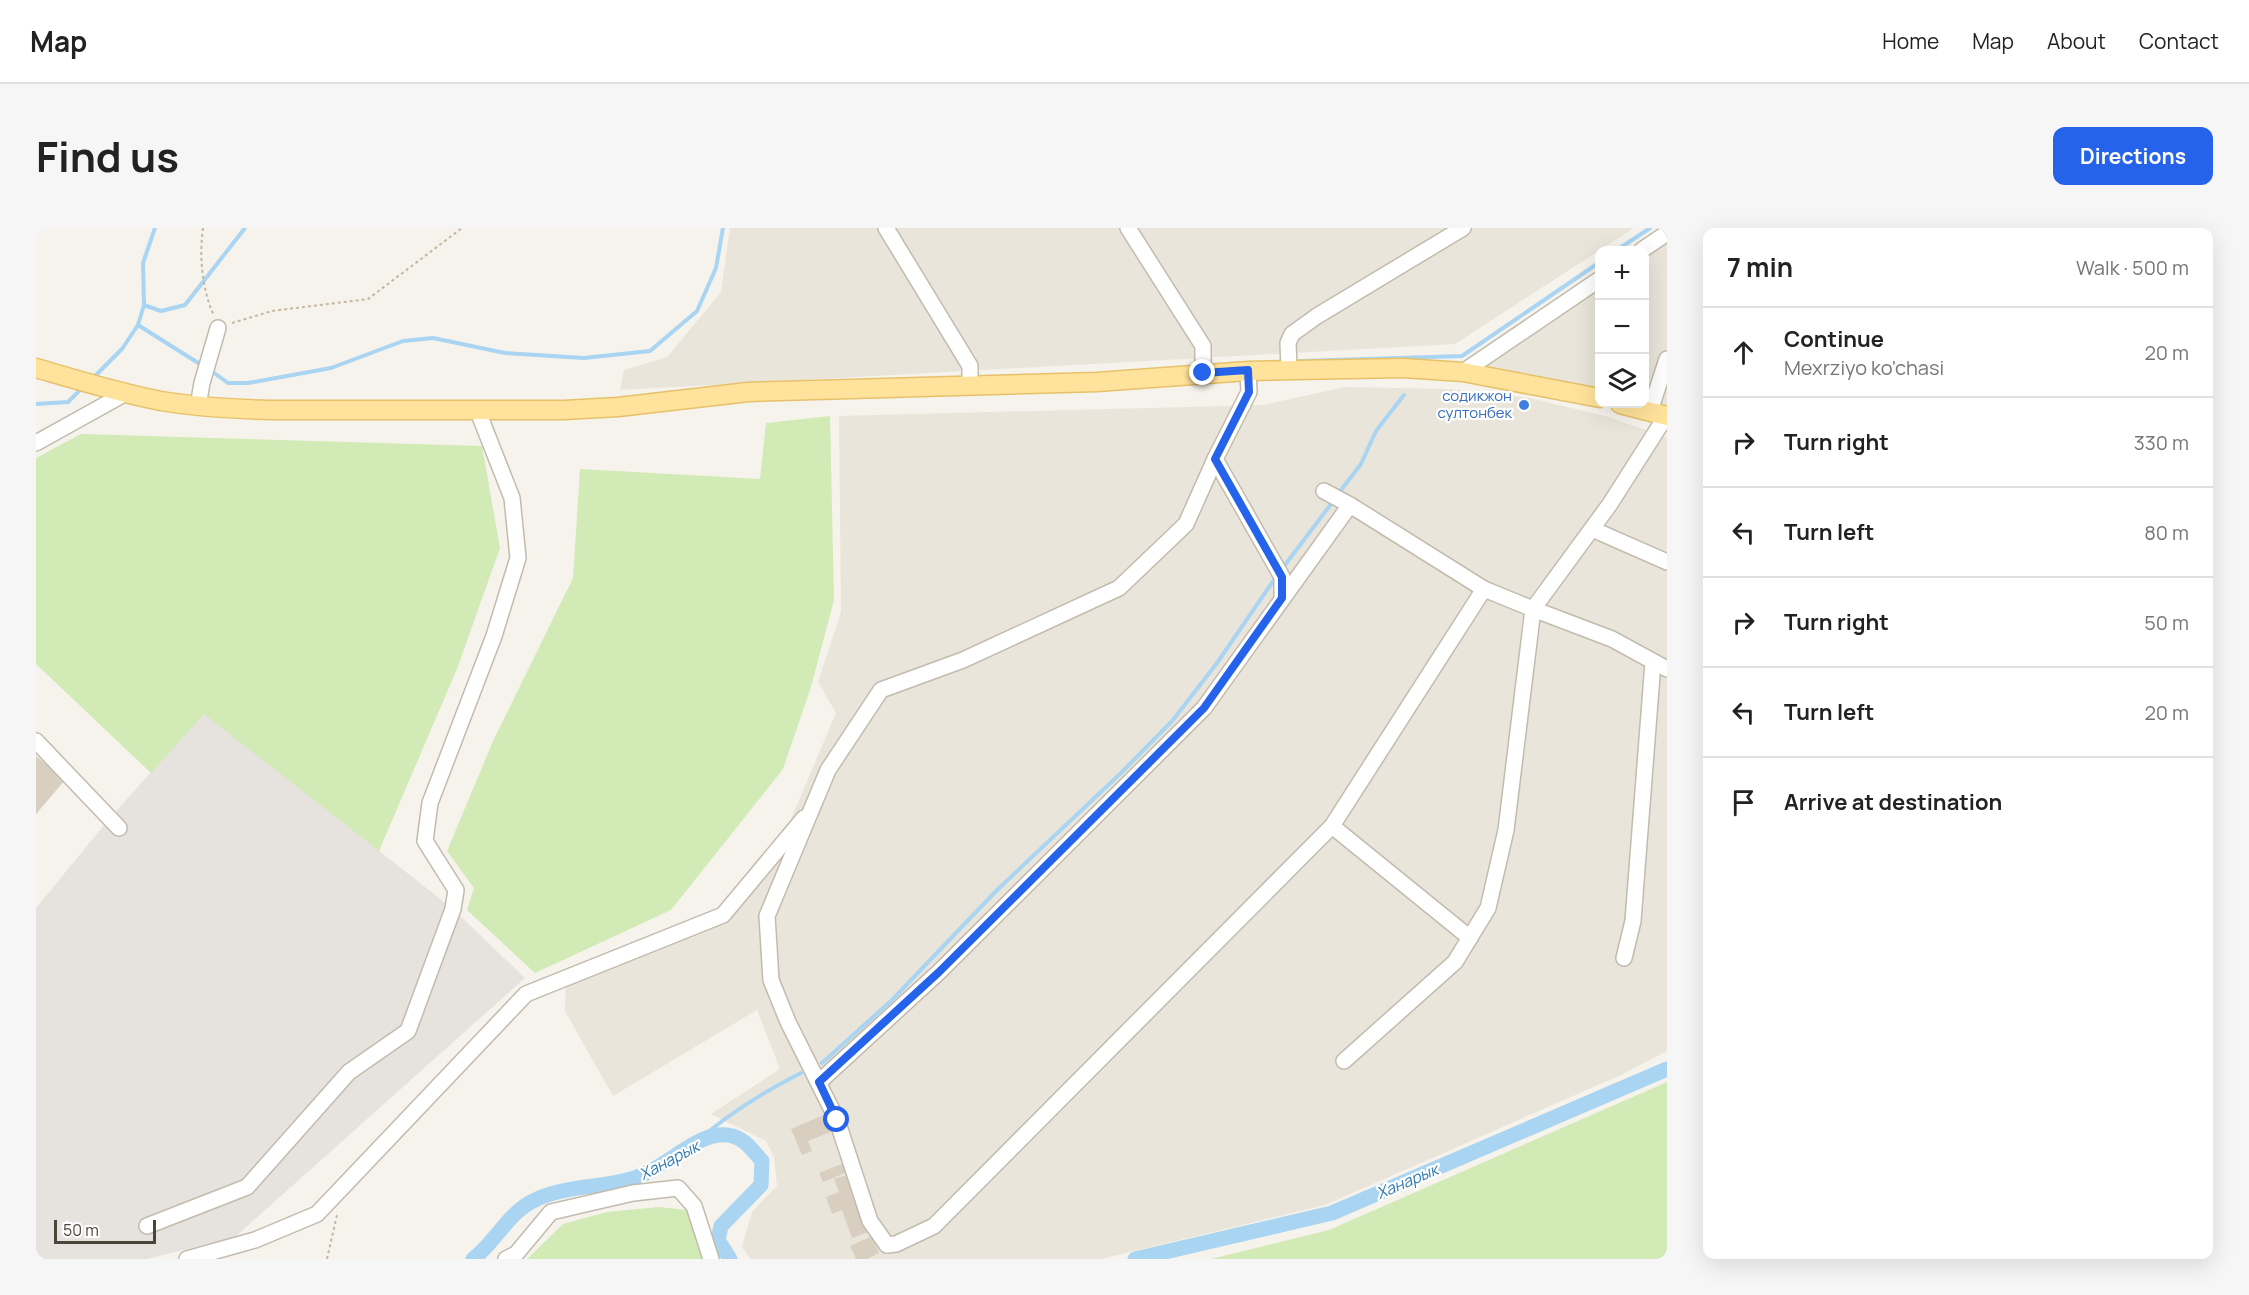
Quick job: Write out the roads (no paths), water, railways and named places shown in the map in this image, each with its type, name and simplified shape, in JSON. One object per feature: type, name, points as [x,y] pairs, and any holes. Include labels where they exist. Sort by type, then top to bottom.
[{"type":"main road","points":[[36,368],[126,393],[198,406],[272,410],[564,410],[618,407],[748,392],[1097,382],[1203,373],[1289,369],[1403,368],[1463,372],[1595,397]]},
{"type":"main road","points":[[1636,408],[1661,414]]},
{"type":"street","points":[[886,228],[970,366],[970,386]]},
{"type":"street","points":[[1128,228],[1203,346],[1203,373]]},
{"type":"street","points":[[1289,369],[1288,343],[1292,334],[1317,316],[1463,228]]},
{"type":"street","points":[[1648,246],[1667,233]]},
{"type":"street","points":[[1463,372],[1595,282]]},
{"type":"street","points":[[198,406],[202,382],[217,333]]},
{"type":"street","points":[[1344,1061],[1455,962],[1488,908],[1506,830],[1533,609],[1610,504],[1661,414],[1667,359]]},
{"type":"street","points":[[1248,370],[1249,392],[1215,459],[1186,524],[1119,588],[963,660],[881,690],[828,770],[767,916],[771,980],[788,1022],[837,1120],[870,1221],[885,1252],[896,1244],[934,1226],[1332,826],[1484,589]]},
{"type":"street","points":[[36,443],[126,393]]},
{"type":"street","points":[[147,1226],[247,1187],[349,1072],[408,1031],[453,909],[456,890],[425,841],[430,803],[494,636],[518,558],[512,498],[477,409]]},
{"type":"street","points":[[1215,459],[1278,571],[1282,598]]},
{"type":"street","points":[[1324,491],[1484,589],[1612,639],[1660,665],[1633,921],[1624,958]]},
{"type":"street","points":[[819,1082],[939,972],[1204,708],[1282,598],[1345,503]]},
{"type":"street","points":[[1592,529],[1667,562]]},
{"type":"street","points":[[36,741],[119,828]]},
{"type":"street","points":[[187,1259],[255,1240],[317,1214],[526,994],[723,915],[815,804]]},
{"type":"street","points":[[1332,826],[1470,938]]},
{"type":"street","points":[[506,1259],[516,1254],[551,1212],[633,1193],[678,1188],[694,1206],[711,1259]]},
{"type":"waterway","points":[[93,378],[122,349],[138,325],[144,305],[143,263],[155,228]]},
{"type":"waterway","points":[[144,305],[161,311],[185,305],[245,228]]},
{"type":"waterway","points":[[210,370],[228,383],[248,383],[331,368],[403,341],[433,338],[505,353],[584,358],[650,351],[697,311],[716,268],[723,228]]},
{"type":"waterway","points":[[1623,246],[1650,228]]},
{"type":"waterway","points":[[1300,361],[1462,356],[1595,265]]},
{"type":"waterway","points":[[138,325],[203,366]]},
{"type":"waterway","points":[[36,404],[68,402],[83,387]]},
{"type":"waterway","points":[[1338,494],[1361,464],[1376,431],[1404,395]]},
{"type":"waterway","points":[[1282,569],[1334,500]]},
{"type":"waterway","points":[[822,1063],[892,1000],[997,890],[1121,773],[1173,720],[1217,663],[1276,577]]},
{"type":"waterway","name":"Ханарык","points":[[1135,1259],[1332,1213],[1667,1069]]},
{"type":"waterway","points":[[692,1145],[744,1106],[801,1073]]},
{"type":"waterway","name":"Ханарык","points":[[473,1259],[514,1215],[531,1202],[557,1192],[637,1177],[658,1167],[697,1142],[718,1135],[738,1138],[762,1161],[761,1185],[721,1226],[718,1240],[730,1259]]},
{"type":"place","name":"содикжон султонбек","points":[[1524,405]]}]
